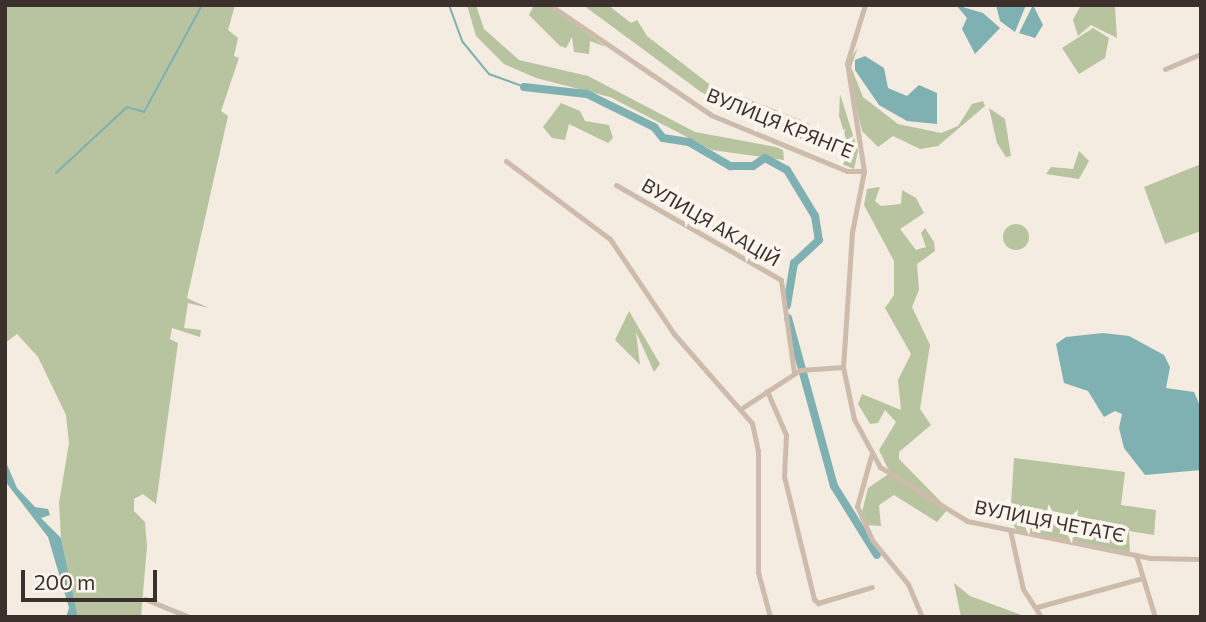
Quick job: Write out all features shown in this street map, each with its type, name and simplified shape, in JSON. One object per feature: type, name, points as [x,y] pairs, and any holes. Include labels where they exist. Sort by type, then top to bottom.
[{"type":"street","name":"ВУЛИЦЯ КРЯНГЕ","points":[[550,5],[710,116],[847,171],[864,171],[852,232],[843,367],[854,419],[871,456]]},
{"type":"street","points":[[864,171],[847,63],[865,5]]},
{"type":"street","points":[[1165,69],[1201,54]]},
{"type":"street","points":[[506,160],[610,239],[674,334],[743,408],[757,438],[757,550],[770,617]]},
{"type":"street","name":"ВУЛИЦЯ АКАЦІЙ","points":[[616,185],[780,281],[794,373]]},
{"type":"street","points":[[743,408],[794,373],[843,367]]},
{"type":"street","points":[[767,391],[786,435],[784,476],[814,599],[818,603],[872,587]]},
{"type":"street","points":[[871,456],[857,506],[864,528],[908,584],[922,617]]},
{"type":"street","name":"ВУЛИЦЯ ЧЕТАТЄ","points":[[871,456],[950,515],[1136,555],[1201,559]]},
{"type":"street","points":[[1010,530],[1023,589],[1041,617]]},
{"type":"street","points":[[1136,555],[1155,617]]},
{"type":"street","points":[[1037,607],[1142,578]]},
{"type":"street","points":[[145,598],[189,617]]},
{"type":"green space","points":[[5,5],[235,5],[228,30],[238,38],[234,56],[239,58],[221,111],[228,116],[187,298],[209,308],[188,303],[184,328],[201,330],[200,337],[172,328],[170,339],[178,343],[156,504],[143,494],[134,499],[134,511],[145,522],[147,546],[141,617],[78,617],[61,538],[59,503],[69,443],[66,415],[38,357],[17,334],[5,343]]},
{"type":"green space","points":[[467,5],[476,5],[484,29],[519,60],[588,76],[695,132],[776,147],[783,150],[784,160],[712,150],[610,97],[536,78],[504,64],[476,36]]},
{"type":"green space","points":[[534,5],[548,5],[606,47],[590,41],[589,54],[574,52],[572,37],[566,48],[560,46],[529,15]]},
{"type":"green space","points":[[583,5],[608,5],[631,23],[637,20],[647,36],[718,91],[713,98],[701,92]]},
{"type":"green space","points":[[1081,5],[1115,7],[1117,38],[1091,25],[1078,36],[1073,20]]},
{"type":"green space","points":[[1093,28],[1109,38],[1105,58],[1079,74],[1062,48]]},
{"type":"green space","points":[[858,47],[851,67],[863,97],[898,124],[941,133],[958,126],[972,104],[983,101],[985,106],[938,146],[920,149],[893,136],[878,147],[862,131],[853,93],[849,62]]},
{"type":"green space","points":[[840,94],[858,151],[854,169],[842,164],[851,155],[839,116]]},
{"type":"green space","points":[[743,97],[808,123],[826,151],[810,136],[800,139],[735,109],[734,101]]},
{"type":"green space","points":[[561,103],[580,111],[585,121],[609,125],[613,138],[608,143],[569,124],[565,140],[552,138],[543,127]]},
{"type":"green space","points":[[989,108],[1005,119],[1011,156],[1006,157],[997,143]]},
{"type":"green space","points":[[1079,151],[1089,161],[1079,179],[1046,174],[1051,167],[1073,169]]},
{"type":"green space","points":[[1201,164],[1201,231],[1165,244],[1144,187]]},
{"type":"green space","points":[[880,187],[875,201],[881,206],[901,204],[902,190],[916,198],[924,213],[900,229],[916,250],[926,247],[921,233],[925,228],[934,242],[935,251],[917,264],[919,290],[912,307],[930,345],[920,409],[931,425],[899,452],[899,459],[948,509],[937,522],[894,495],[879,505],[881,526],[867,525],[862,512],[868,488],[890,473],[879,450],[896,422],[885,410],[878,423],[870,424],[858,404],[862,394],[901,410],[898,380],[911,354],[885,308],[894,295],[894,261],[864,205],[867,189]]},
{"type":"green space","points":[[1016,224],[1025,228],[1029,237],[1025,246],[1016,250],[1007,246],[1003,237],[1007,228]]},
{"type":"green space","points":[[629,311],[660,364],[654,372],[636,332],[640,365],[615,340]]},
{"type":"green space","points":[[1014,458],[1125,472],[1121,505],[1156,510],[1154,535],[1129,531],[1130,554],[1017,530],[1010,521]]},
{"type":"green space","points":[[954,583],[970,596],[1027,617],[961,617]]},
{"type":"water","points":[[956,5],[983,13],[1000,28],[975,54],[962,29],[967,18]]},
{"type":"water","points":[[996,5],[1026,5],[1015,32],[1000,21]]},
{"type":"water","points":[[1033,5],[1043,25],[1035,38],[1019,33]]},
{"type":"water","points":[[865,56],[884,68],[888,88],[907,96],[919,85],[937,93],[937,124],[907,121],[879,105],[855,70],[855,60]]},
{"type":"water","points":[[1103,333],[1129,336],[1164,355],[1170,367],[1166,388],[1194,392],[1201,408],[1201,470],[1145,475],[1124,448],[1119,428],[1122,414],[1115,411],[1104,417],[1088,391],[1064,383],[1056,344],[1066,337]]},
{"type":"water","points":[[5,460],[17,488],[35,507],[48,509],[50,515],[41,518],[61,538],[78,617],[66,617],[69,608],[48,537],[5,481]]},
{"type":"waterway","points":[[56,173],[127,107],[144,112],[202,5]]},
{"type":"waterway","points":[[449,5],[462,41],[489,74],[524,87]]},
{"type":"waterway","points":[[524,87],[587,94],[654,127],[663,138],[689,142],[730,166],[753,166],[765,158],[787,170],[815,216],[819,240],[794,263],[787,305]]},
{"type":"waterway","points":[[788,318],[834,486],[877,555]]}]
